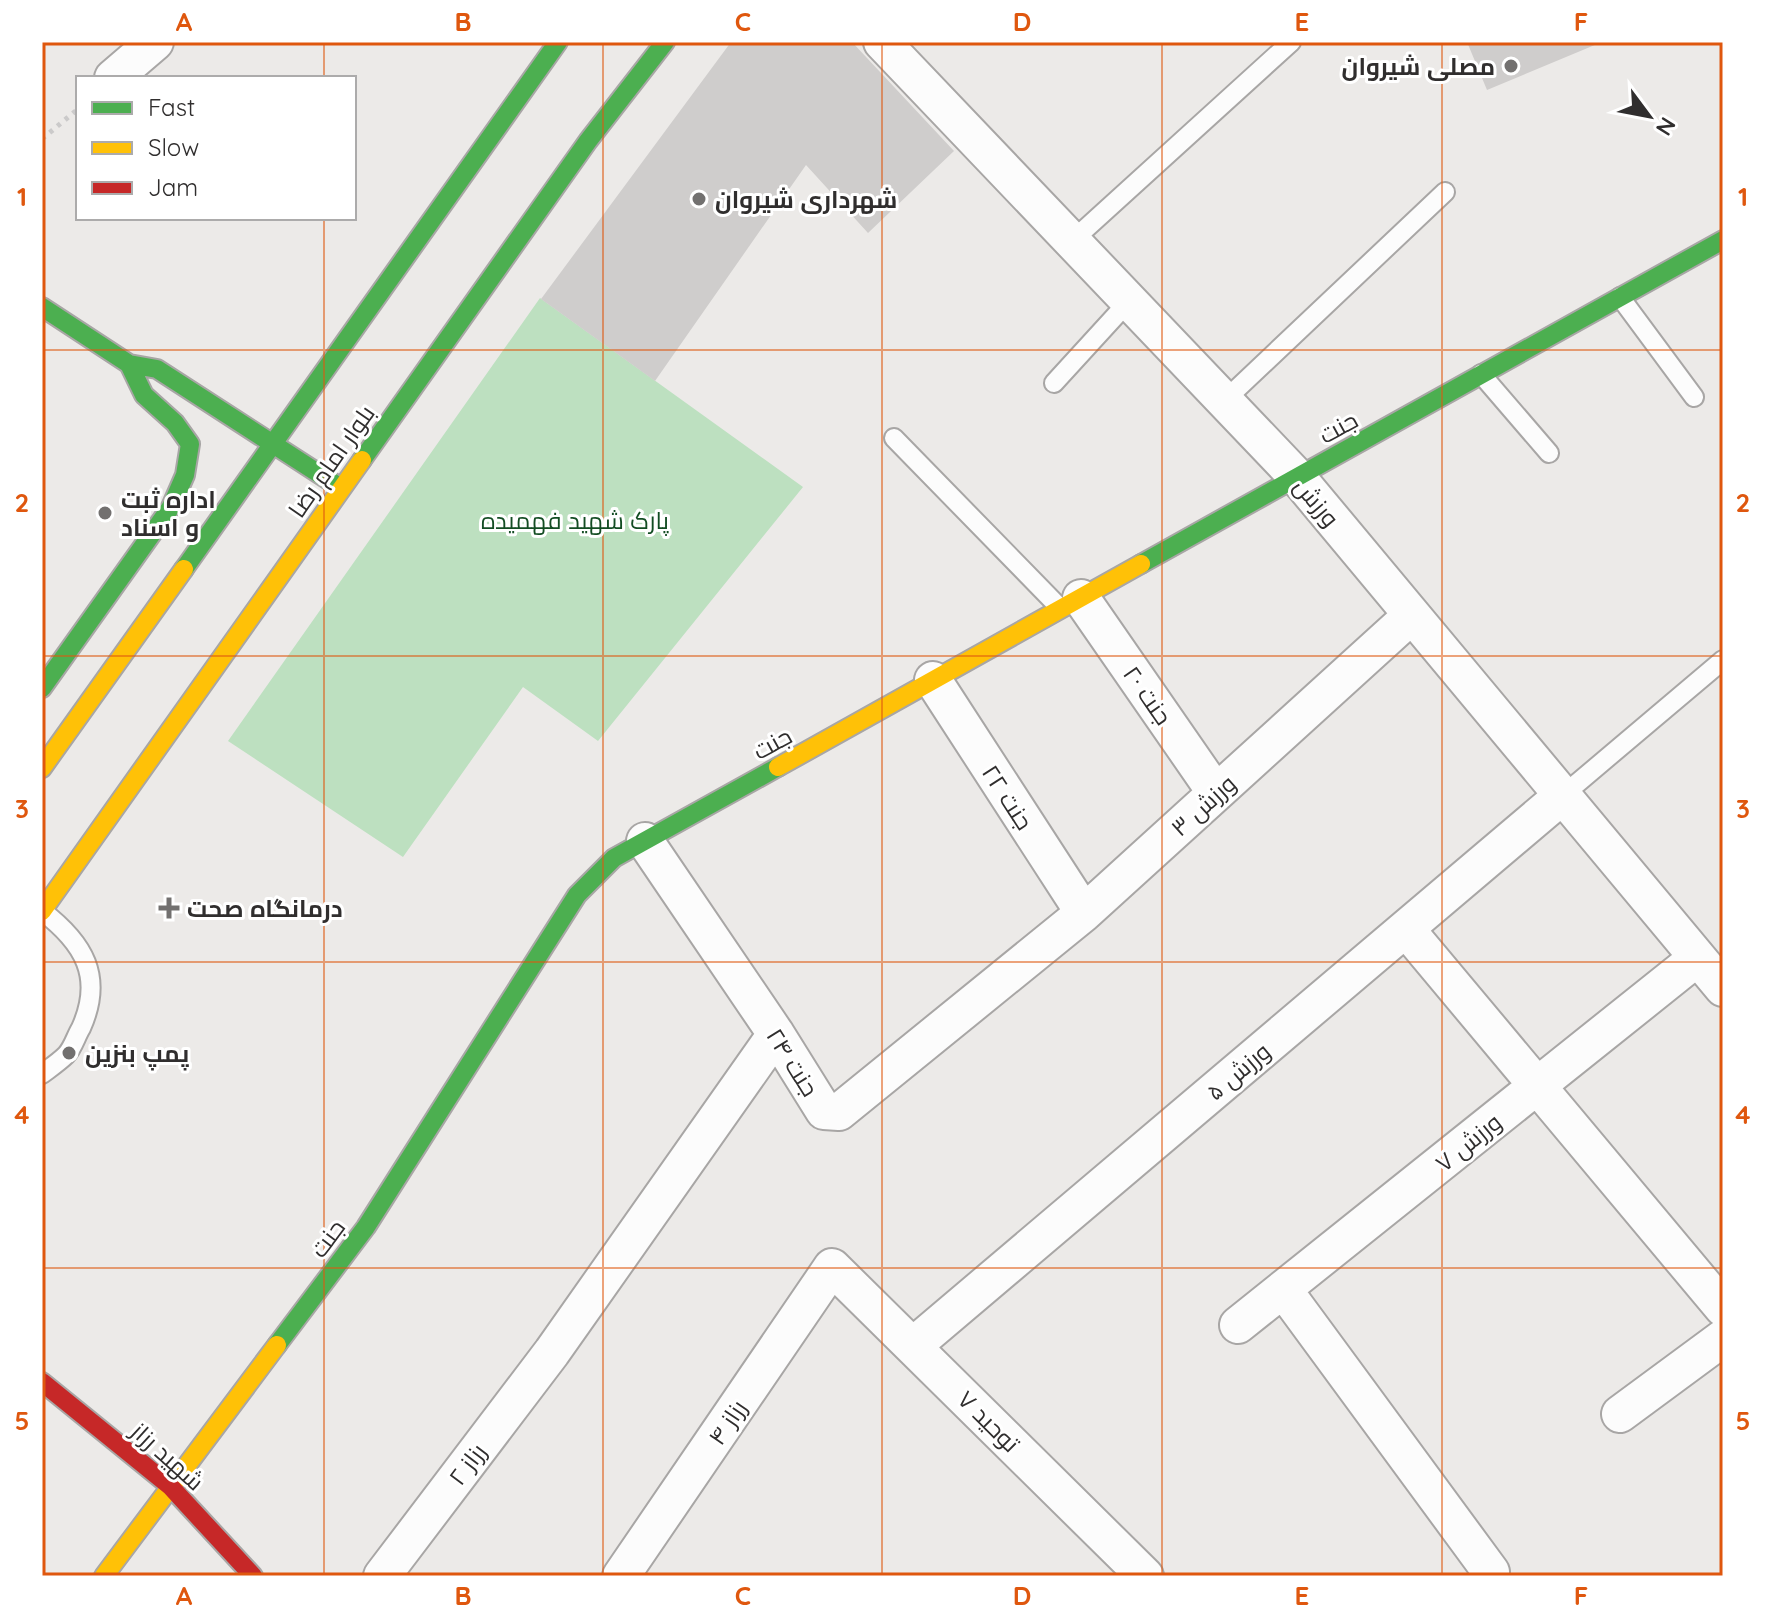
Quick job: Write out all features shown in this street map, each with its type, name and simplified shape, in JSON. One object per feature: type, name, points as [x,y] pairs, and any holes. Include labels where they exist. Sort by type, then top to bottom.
[{"type":"street","points":[[115,76],[155,42]]},
{"type":"street","points":[[42,768],[558,42]]},
{"type":"street","name":"بلوار امام رضا","points":[[42,911],[588,141],[665,42]]},
{"type":"street","name":"ورزش","points":[[882,42],[1297,477],[1723,988]]},
{"type":"street","name":"جنت","points":[[104,1576],[366,1227],[577,895],[614,858],[1723,240]]},
{"type":"street","points":[[42,307],[129,364],[157,369],[341,488]]},
{"type":"street","points":[[42,688],[171,507],[185,475],[190,444],[175,423],[144,395],[129,364]]},
{"type":"street","name":"جنت ۲۰","points":[[1071,603],[1216,793]]},
{"type":"street","name":"ورزش ۳","points":[[990,991],[1084,913],[1412,615]]},
{"type":"street","name":"جنت ۲۲","points":[[933,680],[1084,913]]},
{"type":"street","name":"ورزش ۵","points":[[913,1346],[1562,796]]},
{"type":"street","name":"جنت ۲۴","points":[[645,841],[776,1034],[824,1111],[839,1112],[990,991]]},
{"type":"street","points":[[1406,929],[1723,1308]]},
{"type":"street","name":"ورزش ۷","points":[[1238,1325],[1697,958]]},
{"type":"street","name":"رزاز ۲","points":[[382,1576],[552,1352],[776,1034]]},
{"type":"street","name":"توحید ۷","points":[[832,1267],[1145,1576]]},
{"type":"street","name":"رزاز ۴","points":[[621,1576],[832,1267]]},
{"type":"street","points":[[1283,1289],[1491,1572]]},
{"type":"street","points":[[1620,1414],[1723,1338]]},
{"type":"street","name":"شهید رزاز","points":[[42,1382],[170,1486],[253,1576]]},
{"type":"lane","points":[[1072,241],[1291,42]]},
{"type":"lane","points":[[1224,401],[1445,192]]},
{"type":"lane","points":[[1620,297],[1694,397]]},
{"type":"lane","points":[[1054,383],[1129,301]]},
{"type":"lane","points":[[1481,374],[1549,453]]},
{"type":"lane","points":[[894,438],[1071,603]]},
{"type":"lane","points":[[1562,796],[1723,660]]},
{"type":"lane","points":[[42,911],[58,923],[84,958],[93,984],[87,1014],[69,1053],[42,1074]]},
{"type":"path","points":[[42,139],[76,111]]},
{"type":"green space","name":"پارک شهید فهمیده","points":[[540,298],[803,487],[598,741],[523,687],[403,857],[228,741]]},
{"type":"building","name":"شهرداری شیروان","points":[[731,42],[852,42],[954,151],[868,233],[806,165],[655,381],[541,299]]},
{"type":"building","name":"مصلی شیروان","points":[[1467,42],[1602,42],[1487,90]]},
{"type":"traffic: fast","points":[[184,569],[558,42]]},
{"type":"traffic: fast","points":[[362,460],[588,141],[665,42]]},
{"type":"traffic: fast","points":[[1141,564],[1723,240]]},
{"type":"traffic: fast","points":[[42,307],[129,364],[157,369],[341,488]]},
{"type":"traffic: fast","points":[[42,688],[171,507],[185,475],[190,444],[175,423],[144,395],[129,364]]},
{"type":"traffic: fast","points":[[277,1345],[366,1227],[577,895],[614,858],[778,767]]},
{"type":"traffic: slow","points":[[42,911],[362,460]]},
{"type":"traffic: slow","points":[[778,767],[1141,564]]},
{"type":"traffic: slow","points":[[42,768],[184,569]]},
{"type":"traffic: slow","points":[[104,1576],[277,1345]]},
{"type":"traffic: jam","points":[[42,1382],[170,1486],[253,1576]]},
{"type":"place","name":"مصلی شیروان","points":[[1511,66]]},
{"type":"place","name":"شهرداری شیروان","points":[[699,199]]},
{"type":"place","name":"اداره ثبت و اسناد","points":[[105,513]]},
{"type":"place","name":"درمانگاه صحت","points":[[169,908]]},
{"type":"place","name":"پمپ بنزین","points":[[69,1053]]}]
